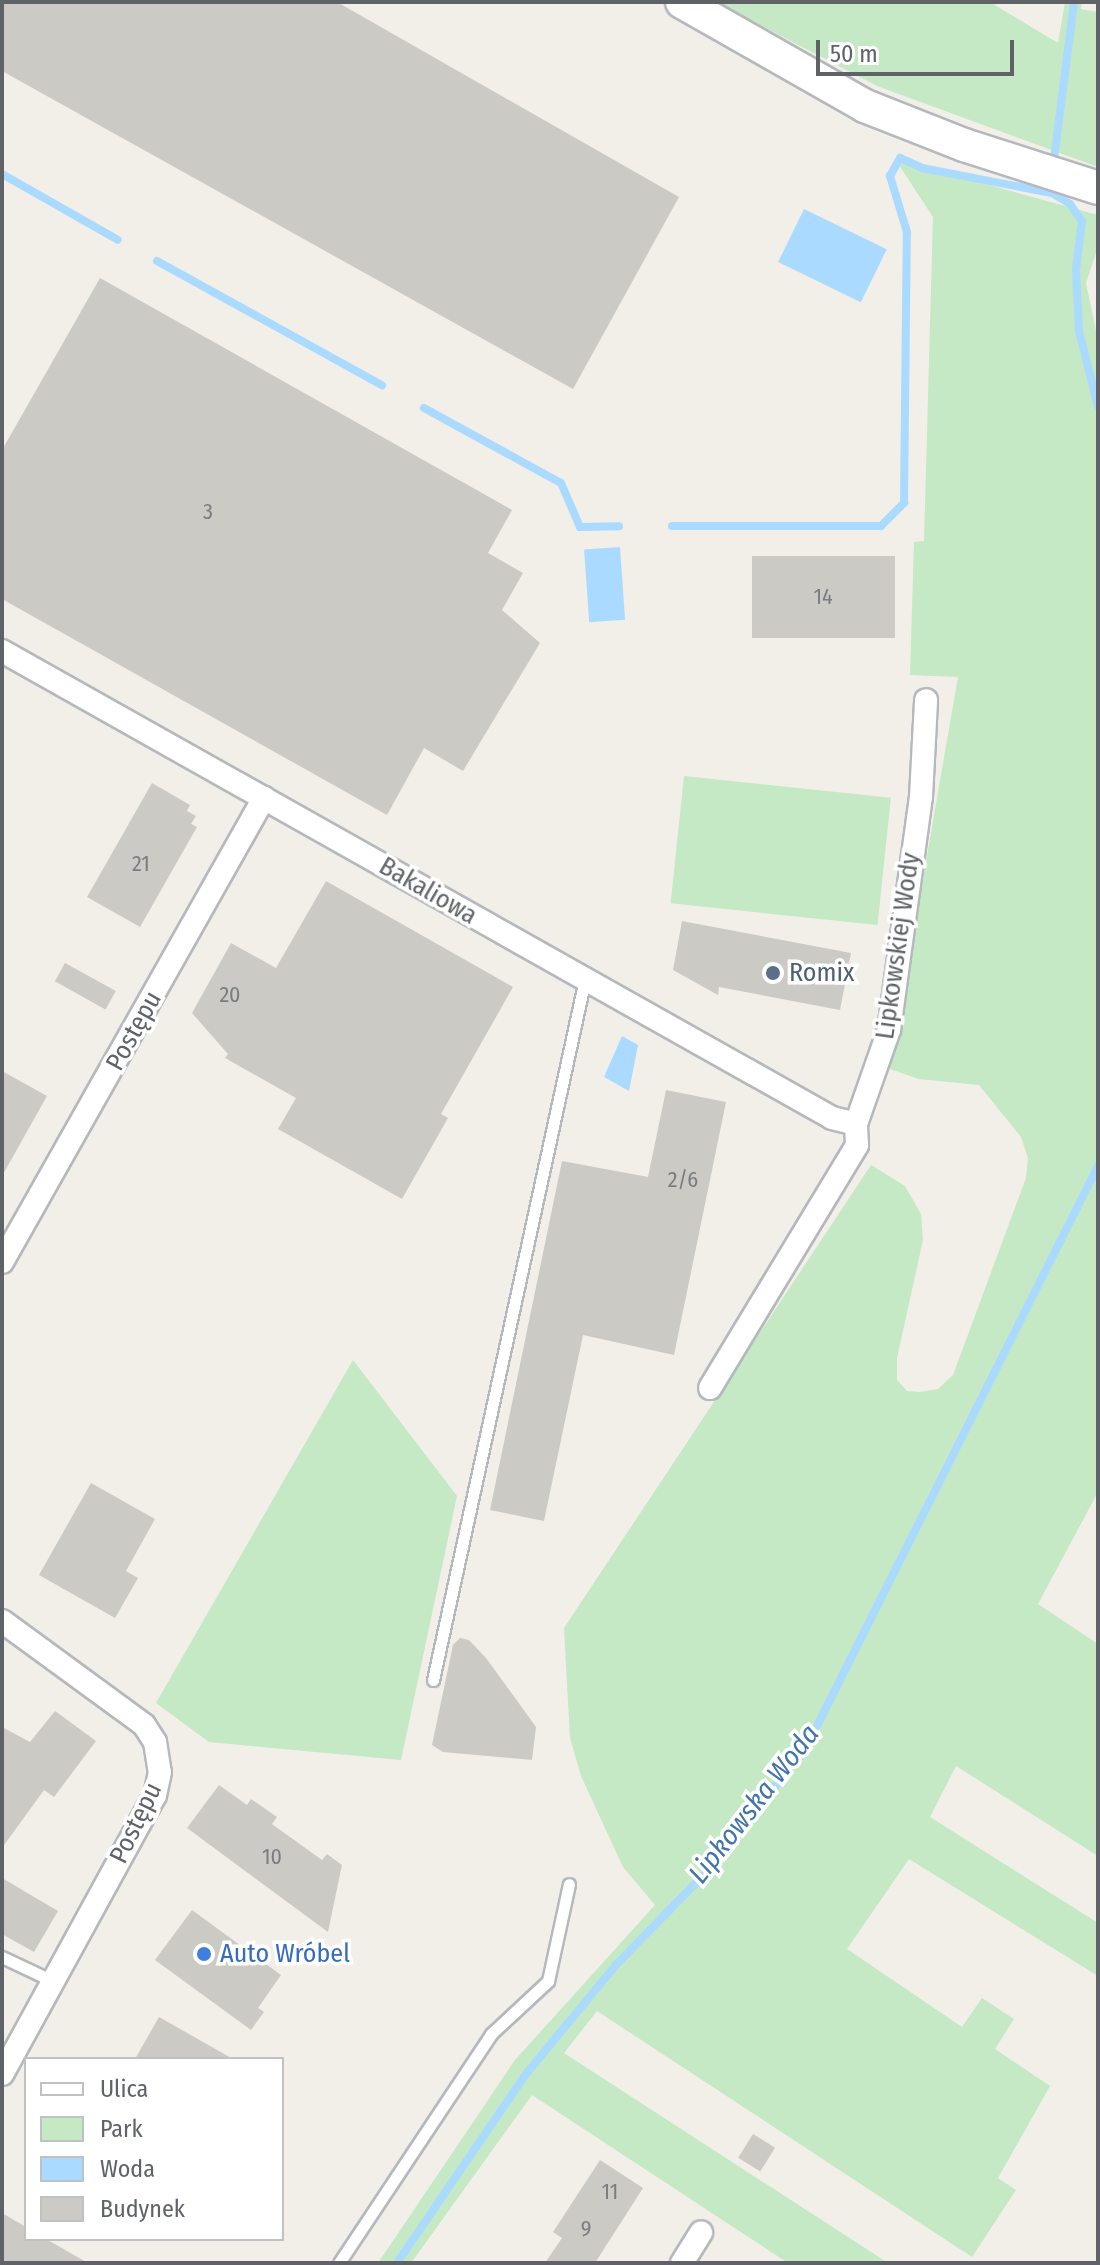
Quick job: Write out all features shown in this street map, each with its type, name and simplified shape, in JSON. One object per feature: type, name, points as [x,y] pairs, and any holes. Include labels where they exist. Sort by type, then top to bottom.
[{"type":"main road","points":[[682,2],[865,106],[964,145],[1098,188]]},
{"type":"street","name":"Bakaliowa","points":[[2,651],[832,1118],[856,1124]]},
{"type":"street","name":"Lipkowskiej Wody","points":[[710,1388],[857,1145],[856,1124],[889,1030],[921,797],[926,700]]},
{"type":"street","name":"Postępu","points":[[2,1262],[264,798]]},
{"type":"street","name":"Postępu","points":[[2,1621],[144,1725],[159,1756],[155,1795],[2,2074]]},
{"type":"street","points":[[682,2263],[701,2233]]},
{"type":"lane","points":[[433,1680],[585,979]]},
{"type":"lane","points":[[339,2263],[491,2034],[548,1981],[569,1884]]},
{"type":"lane","points":[[2,1957],[53,1981]]},
{"type":"green space","points":[[716,2],[990,2],[1058,43],[1065,2],[1082,2],[1081,9],[1098,12],[1098,167],[877,86]]},
{"type":"green space","points":[[895,159],[1098,215],[1098,247],[1086,283],[1098,340],[1098,1492],[1038,1604],[1098,1644],[1098,1856],[956,1766],[930,1817],[1098,1923],[1098,1976],[909,1859],[847,1949],[962,2027],[982,1998],[1014,2019],[995,2049],[1050,2086],[998,2178],[1016,2190],[972,2257],[597,2011],[564,2053],[888,2263],[788,2263],[532,2095],[411,2263],[378,2263],[515,2060],[655,1905],[623,1867],[581,1776],[570,1738],[564,1628],[871,1165],[905,1186],[921,1214],[923,1240],[897,1358],[897,1380],[907,1391],[938,1389],[953,1375],[1026,1178],[1028,1158],[1021,1137],[979,1085],[919,1079],[890,1069],[958,677],[910,675],[914,542],[924,541],[933,217]]},
{"type":"green space","points":[[684,776],[891,798],[877,925],[671,903]]},
{"type":"green space","points":[[353,1360],[457,1496],[401,1760],[209,1742],[156,1703]]},
{"type":"water","points":[[804,209],[887,249],[861,302],[778,262]]},
{"type":"water","points":[[620,547],[625,620],[589,622],[584,550]]},
{"type":"water","points":[[622,1036],[638,1045],[629,1091],[604,1077]]},
{"type":"building","points":[[2,2],[337,2],[679,197],[573,389],[2,71]]},
{"type":"building","points":[[100,278],[512,510],[488,553],[523,573],[502,610],[540,643],[463,771],[424,748],[387,815],[2,599],[2,450]]},
{"type":"building","points":[[752,556],[895,556],[895,638],[752,638]]},
{"type":"building","points":[[152,783],[190,805],[187,811],[196,816],[191,824],[197,827],[140,927],[87,897]]},
{"type":"building","points":[[326,881],[513,987],[441,1114],[448,1118],[402,1199],[278,1129],[296,1098],[225,1058],[228,1054],[192,1013],[231,943],[276,968]]},
{"type":"building","points":[[682,921],[851,953],[840,1010],[719,987],[718,995],[673,970]]},
{"type":"building","points":[[65,963],[116,991],[106,1009],[55,981]]},
{"type":"building","points":[[2,1071],[47,1096],[2,1176]]},
{"type":"building","points":[[666,1090],[726,1102],[674,1355],[583,1335],[544,1521],[490,1510],[562,1161],[648,1177]]},
{"type":"building","points":[[91,1483],[155,1519],[126,1571],[138,1578],[115,1618],[39,1575]]},
{"type":"building","points":[[460,1638],[469,1640],[486,1658],[536,1727],[532,1760],[443,1752],[432,1745],[453,1645]]},
{"type":"building","points":[[55,1711],[96,1741],[54,1797],[44,1790],[2,1848],[2,1727],[30,1742]]},
{"type":"building","points":[[219,1785],[247,1805],[251,1799],[277,1817],[272,1824],[322,1860],[327,1854],[342,1865],[328,1932],[187,1828]]},
{"type":"building","points":[[2,1878],[58,1911],[34,1952],[2,1934]]},
{"type":"building","points":[[192,1910],[281,1975],[258,2008],[264,2012],[251,2030],[155,1960]]},
{"type":"building","points":[[159,2017],[229,2057],[136,2057]]},
{"type":"building","points":[[753,2134],[775,2148],[760,2172],[738,2158]]},
{"type":"building","points":[[600,2160],[643,2188],[595,2263],[545,2263],[562,2238],[553,2232]]},
{"type":"building","points":[[2,2213],[24,2226],[24,2241],[50,2241],[88,2263],[2,2263]]},
{"type":"waterway","name":"Lipkowska Woda","points":[[1054,159],[1074,2]]},
{"type":"waterway","points":[[672,526],[881,526],[904,503],[907,232],[890,176],[900,158],[922,168],[1052,193],[1070,204],[1082,221],[1076,269],[1079,331],[1098,406]]},
{"type":"waterway","points":[[2,174],[118,240]]},
{"type":"waterway","points":[[157,261],[382,385]]},
{"type":"waterway","points":[[424,408],[561,483],[580,527],[619,526]]},
{"type":"waterway","name":"Lipkowska Woda","points":[[397,2263],[526,2074],[616,1965],[719,1859],[809,1742],[1098,1166]]},
{"type":"place","name":"Romix","points":[[773,973]]},
{"type":"place","name":"Auto Wróbel","points":[[204,1954]]}]
